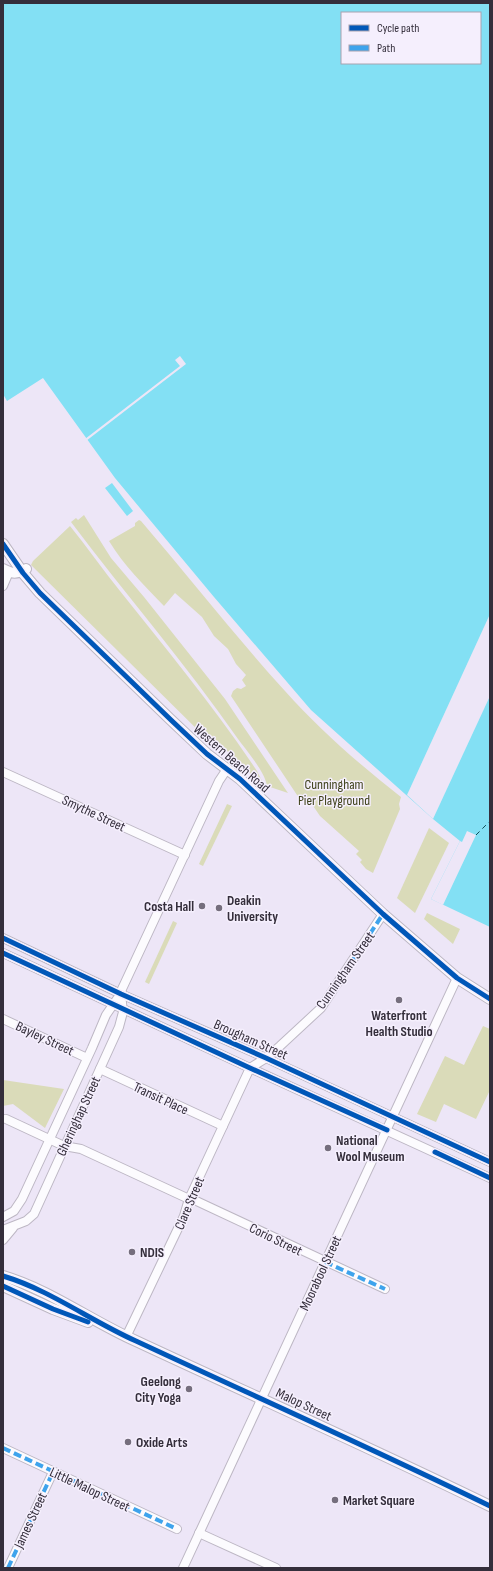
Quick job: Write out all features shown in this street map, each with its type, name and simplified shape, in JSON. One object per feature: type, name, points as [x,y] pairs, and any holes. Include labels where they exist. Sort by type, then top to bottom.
[{"type":"street","name":"Western Beach Road","points":[[3,535],[6,548],[40,593],[156,706],[207,754],[228,769],[383,914],[458,978],[490,999]]},
{"type":"street","points":[[3,586],[6,571],[17,574],[24,570]]},
{"type":"street","name":"Gheringhap Street","points":[[3,1217],[12,1212],[20,1203],[106,1015],[121,994],[221,778],[228,769]]},
{"type":"street","name":"Smythe Street","points":[[3,772],[185,855]]},
{"type":"street","name":"Cunningham Street","points":[[250,1068],[266,1058],[321,1008],[383,914]]},
{"type":"street","name":"Brougham Street","points":[[3,938],[121,994],[266,1058],[490,1162]]},
{"type":"street","name":"Brougham Street","points":[[3,953],[490,1178]]},
{"type":"street","name":"Moorabool Street","points":[[183,1568],[458,978]]},
{"type":"street","name":"Gheringhap Street","points":[[3,1230],[15,1226],[30,1218],[34,1214],[120,1025],[123,1008],[121,994]]},
{"type":"street","name":"Bayley Street","points":[[3,1019],[87,1058]]},
{"type":"street","name":"Clare Street","points":[[126,1337],[184,1216],[190,1198],[250,1068]]},
{"type":"street","name":"Transit Place","points":[[100,1069],[223,1126]]},
{"type":"street","name":"Corio Street","points":[[6,1119],[64,1146],[81,1149],[385,1289]]},
{"type":"street","name":"Gheringhap Street","points":[[3,1240],[15,1226]]},
{"type":"street","name":"Malop Street","points":[[3,1276],[16,1280],[47,1294],[126,1337],[262,1398],[490,1506]]},
{"type":"street","name":"Malop Street","points":[[3,1286],[58,1312],[107,1328]]},
{"type":"street","name":"Little Malop Street","points":[[3,1448],[177,1529]]},
{"type":"street","name":"James Street","points":[[8,1568],[53,1472]]},
{"type":"street","points":[[199,1533],[276,1568]]},
{"type":"green space","points":[[84,515],[111,558],[225,699],[288,793],[267,786],[263,774],[251,755],[177,657],[71,522],[76,518],[78,520]]},
{"type":"green space","name":"Cunningham Pier Playground","points":[[139,520],[266,670],[312,720],[341,747],[401,797],[399,804],[400,809],[373,873],[366,869],[360,862],[362,860],[356,854],[359,851],[320,816],[305,794],[299,798],[231,696],[233,691],[237,688],[241,689],[246,686],[242,680],[246,675],[236,664],[228,649],[214,636],[202,617],[175,593],[164,606],[121,559],[109,541],[135,526],[135,523]]},
{"type":"green space","points":[[70,526],[224,725],[257,771],[262,781],[262,785],[220,744],[216,748],[31,565],[33,561]]},
{"type":"green space","points":[[227,804],[232,806],[203,866],[199,864]]},
{"type":"green space","points":[[429,828],[449,843],[415,913],[397,898]]},
{"type":"green space","points":[[427,913],[460,929],[453,944],[424,919]]},
{"type":"green space","points":[[173,921],[177,923],[149,984],[145,982]]},
{"type":"green space","points":[[483,1026],[490,1029],[490,1090],[476,1119],[444,1104],[436,1122],[417,1114],[445,1056],[464,1065]]},
{"type":"green space","points":[[3,1080],[64,1089],[45,1128],[13,1104],[3,1106]]},
{"type":"water","points":[[3,3],[490,3],[490,927],[431,899],[460,841],[433,819],[311,710],[115,478],[43,378],[7,401],[3,394]]},
{"type":"water","points":[[112,483],[133,511],[127,516],[105,488]]},
{"type":"pier","points":[[180,356],[186,364],[86,441],[85,439],[180,366],[175,360]]},
{"type":"pier","points":[[490,614],[490,696],[433,819],[407,795]]},
{"type":"pier","points":[[467,831],[476,835],[443,905],[431,899],[460,841],[462,842]]},
{"type":"ferry route","points":[[476,835],[490,821]]},
{"type":"marked path","points":[[337,984],[383,914]]},
{"type":"marked path","points":[[325,1262],[385,1289]]},
{"type":"marked path","points":[[3,1448],[177,1529]]},
{"type":"marked path","points":[[8,1568],[53,1472]]},
{"type":"cycle path","points":[[3,544],[23,573],[40,593],[207,754],[240,779],[383,914],[457,978],[490,999]]},
{"type":"cycle path","points":[[3,938],[121,994],[266,1058],[490,1162]]},
{"type":"cycle path","points":[[3,953],[387,1130]]},
{"type":"cycle path","points":[[435,1152],[490,1178]]},
{"type":"cycle path","points":[[3,1276],[54,1297],[119,1333],[358,1443],[490,1506]]},
{"type":"cycle path","points":[[3,1286],[53,1309],[88,1322]]},
{"type":"place","name":"Costa Hall","points":[[202,906]]},
{"type":"place","name":"Deakin University","points":[[219,908]]},
{"type":"place","name":"Waterfront Health Studio","points":[[399,1000]]},
{"type":"place","name":"National Wool Museum","points":[[328,1148]]},
{"type":"place","name":"NDIS","points":[[132,1252]]},
{"type":"place","name":"Geelong City Yoga","points":[[189,1389]]},
{"type":"place","name":"Oxide Arts","points":[[128,1442]]},
{"type":"place","name":"Market Square","points":[[335,1500]]}]
